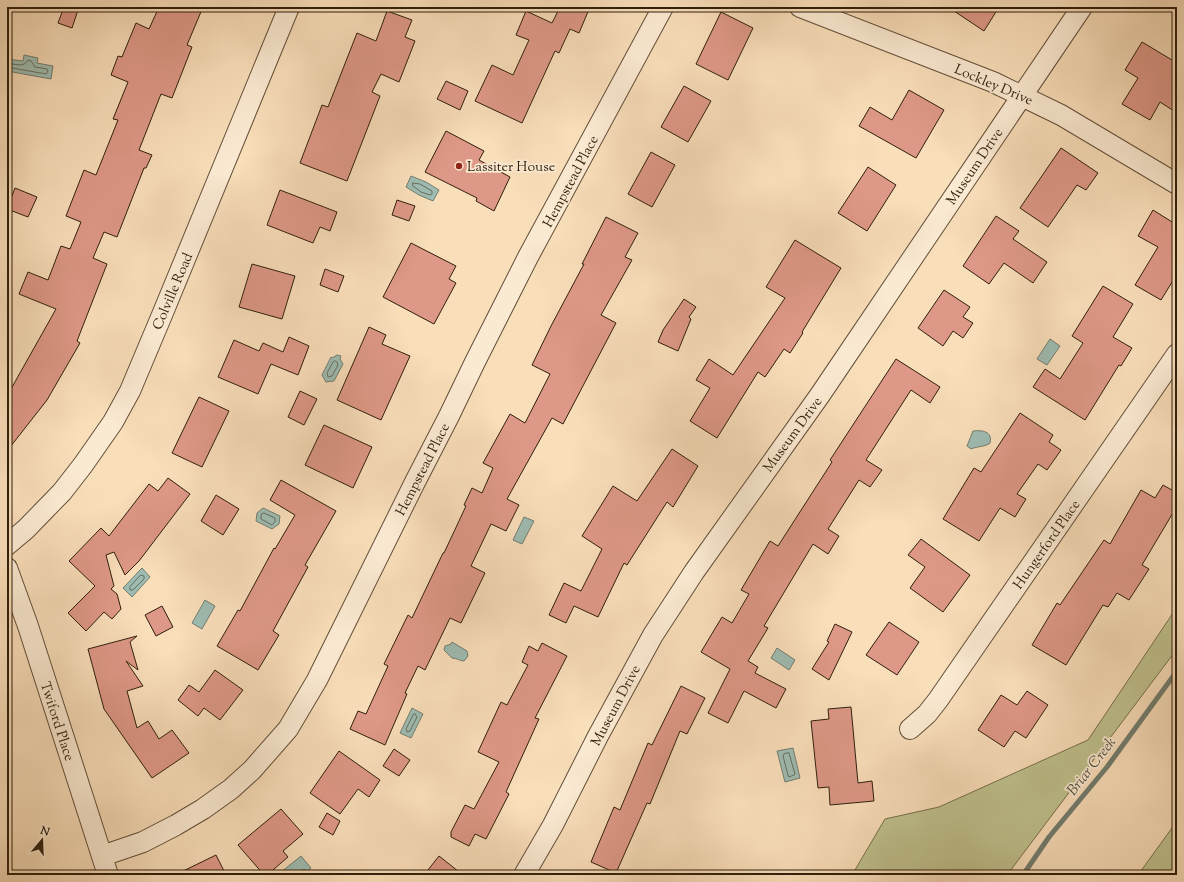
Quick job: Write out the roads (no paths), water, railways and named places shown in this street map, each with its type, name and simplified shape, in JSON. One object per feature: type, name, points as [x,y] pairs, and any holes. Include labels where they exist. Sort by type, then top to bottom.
[{"type":"street","name":"Colville Road","points":[[7,545],[26,529],[62,492],[113,422],[130,391],[289,7]]},
{"type":"street","name":"Hempstead Place","points":[[102,856],[143,842],[203,809],[231,789],[252,770],[288,730],[317,680],[528,257],[663,7]]},
{"type":"street","name":"Lockley Drive","points":[[800,7],[1022,95],[1061,115],[1177,184]]},
{"type":"street","name":"Museum Drive","points":[[524,875],[553,825],[598,736],[653,635],[697,567],[820,395],[1082,7]]},
{"type":"street","name":"Hungerford Place","points":[[910,729],[927,714],[938,700],[1177,354]]},
{"type":"street","name":"Twiford Place","points":[[7,568],[28,626],[108,875]]},
{"type":"water","points":[[24,55],[38,58],[37,63],[53,66],[51,79],[7,71],[7,59],[23,61]]},
{"type":"water","points":[[411,176],[426,182],[439,190],[433,201],[406,187]]},
{"type":"water","points":[[1050,339],[1060,346],[1047,365],[1037,359]]},
{"type":"water","points":[[337,355],[341,356],[340,359],[343,364],[334,381],[326,382],[322,375],[331,357],[332,358]]},
{"type":"water","points":[[973,431],[986,432],[990,436],[990,443],[971,449],[967,446]]},
{"type":"water","points":[[263,508],[280,516],[279,524],[272,529],[256,521],[257,513]]},
{"type":"water","points":[[524,517],[534,521],[522,544],[513,540]]},
{"type":"water","points":[[142,568],[150,577],[132,597],[123,588]]},
{"type":"water","points":[[205,600],[215,606],[202,629],[192,623]]},
{"type":"water","points":[[452,642],[467,651],[468,656],[464,661],[452,658],[444,650],[445,646],[451,644]]},
{"type":"water","points":[[777,648],[795,660],[789,670],[771,658]]},
{"type":"water","points":[[412,708],[423,714],[411,738],[400,733]]},
{"type":"water","points":[[793,748],[800,778],[785,782],[777,751]]},
{"type":"water","points":[[301,856],[311,868],[306,872],[304,869],[297,875],[283,875],[281,872]]},
{"type":"waterway","name":"Briar Creek","points":[[1023,875],[1049,837],[1107,767],[1177,671]]},
{"type":"place","name":"Lassiter House","points":[[459,166]]}]
